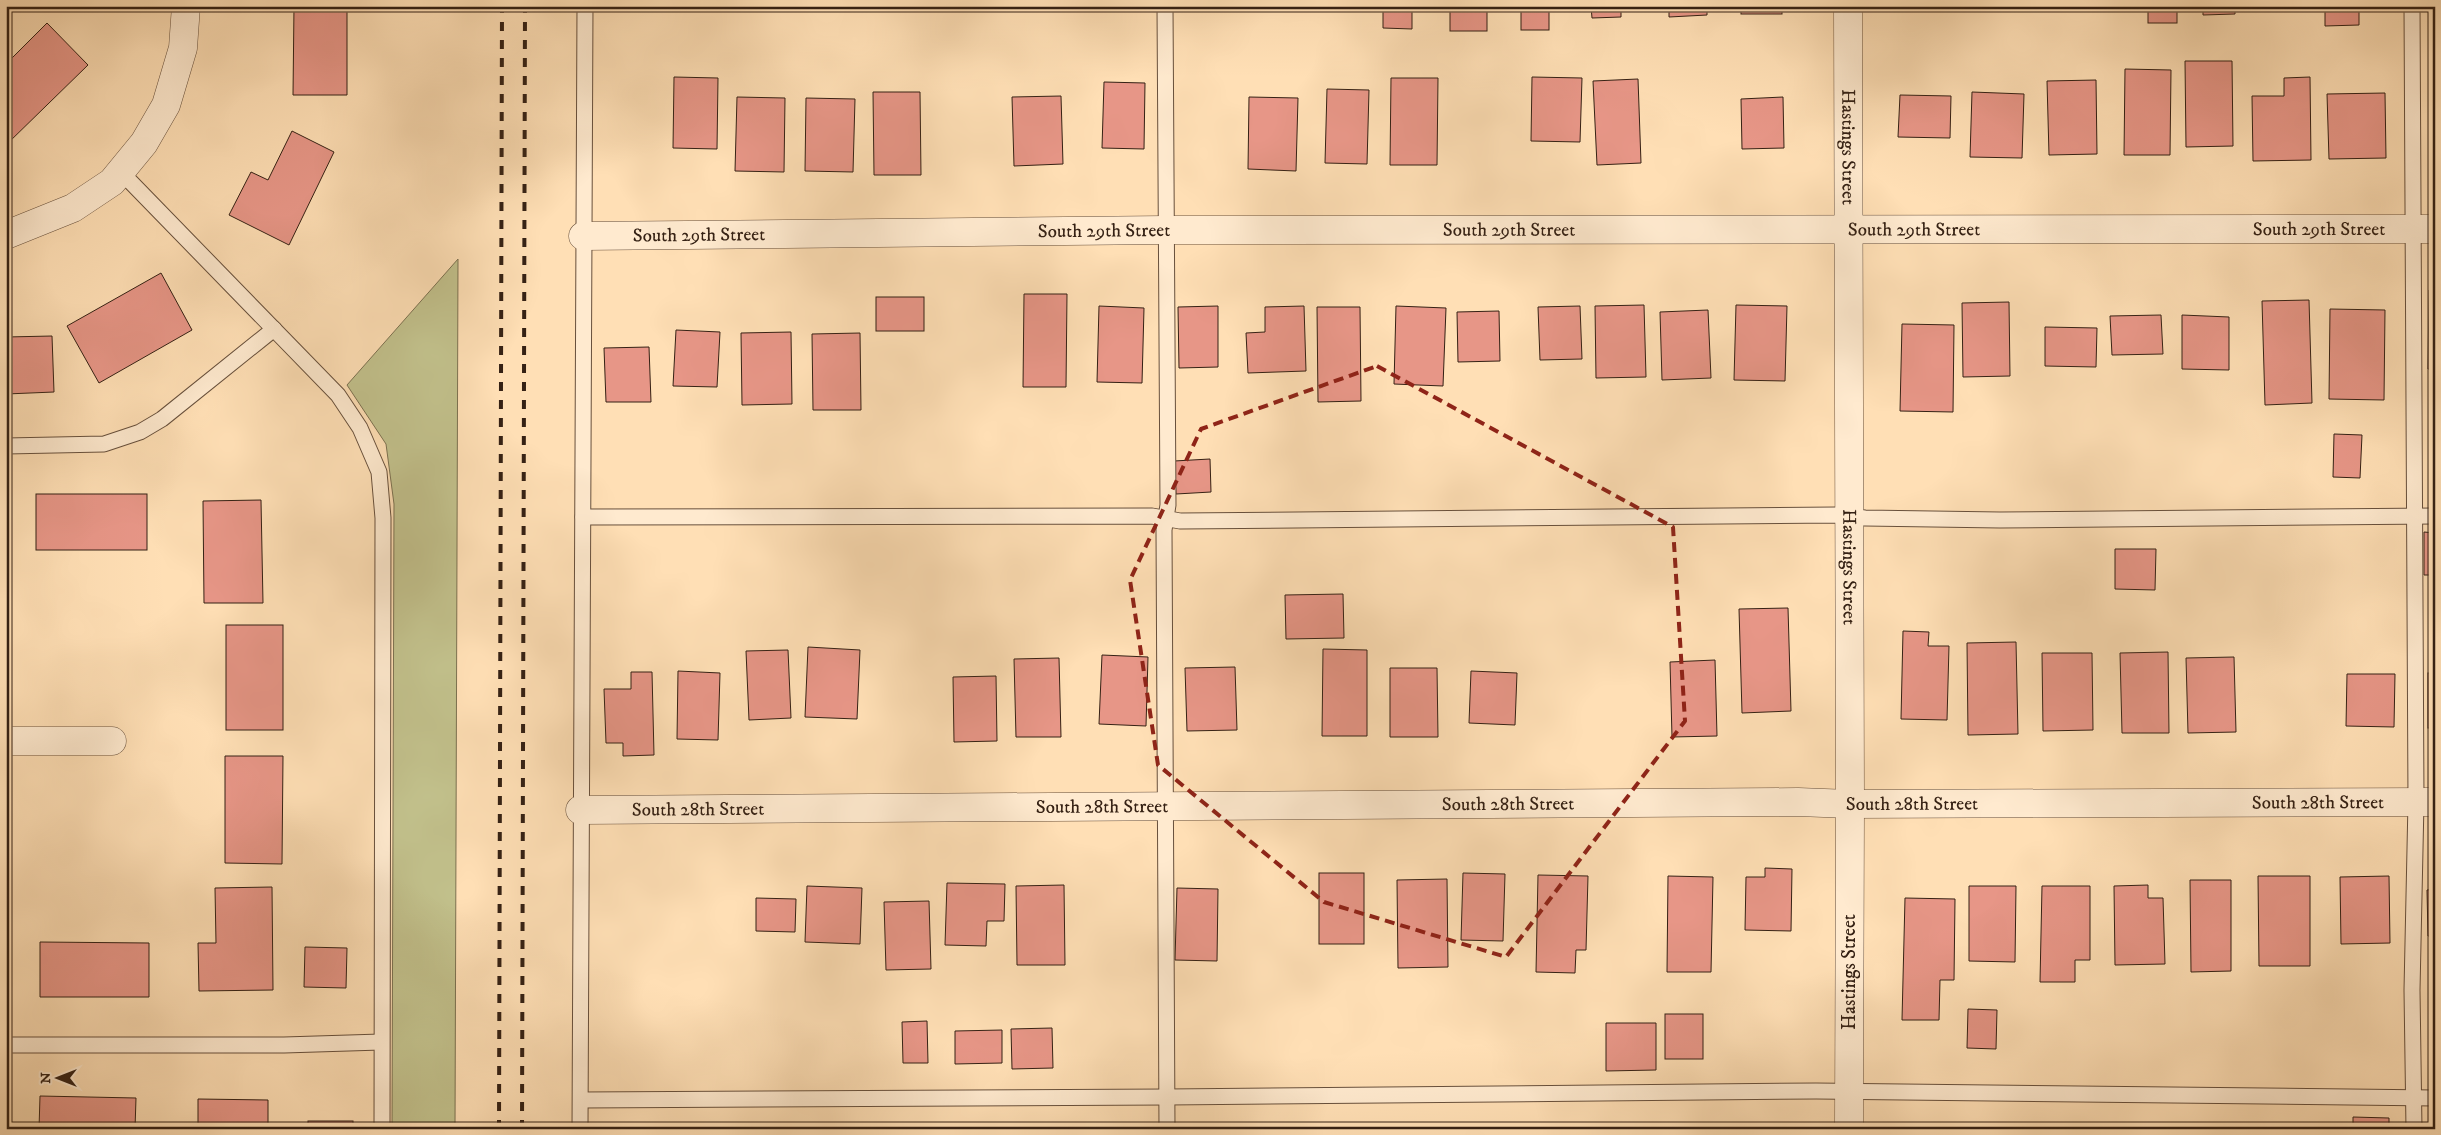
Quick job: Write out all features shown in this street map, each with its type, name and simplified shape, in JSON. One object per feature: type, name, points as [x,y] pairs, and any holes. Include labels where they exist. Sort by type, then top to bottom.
[{"type":"street","points":[[6,235],[73,208],[112,182],[144,143],[166,104],[183,48],[186,6]]},
{"type":"street","name":"Hastings Street","points":[[1848,6],[1850,804],[1848,1129]]},
{"type":"street","name":"South 29th Street","points":[[583,236],[1166,230],[2424,229]]},
{"type":"street","points":[[6,742],[112,741]]},
{"type":"street","name":"South 28th Street","points":[[580,810],[1788,802],[1850,804],[2425,802]]},
{"type":"lane","points":[[580,1129],[585,6]]},
{"type":"lane","points":[[1165,6],[1168,505],[1164,530],[1167,1129]]},
{"type":"lane","points":[[2412,6],[2424,229],[2413,516],[2425,802],[2412,990],[2414,1129]]},
{"type":"lane","points":[[121,172],[338,395],[360,428],[379,472],[383,518],[382,1129]]},
{"type":"lane","points":[[6,446],[104,444],[140,432],[162,419],[274,329]]},
{"type":"lane","points":[[583,518],[1152,516],[1190,521],[1849,516],[2000,520],[2435,516]]},
{"type":"lane","points":[[6,1045],[284,1045],[381,1042]]},
{"type":"lane","points":[[581,1100],[1848,1092],[2435,1098]]},
{"type":"highlighted area","points":[[1377,366],[1673,527],[1685,721],[1506,957],[1324,902],[1158,765],[1130,580],[1201,429]]},
{"type":"shaded area","points":[[458,259],[455,1129],[392,1129],[394,504],[386,444],[347,385]]},
{"type":"building","points":[[294,6],[347,6],[347,95],[293,95]]},
{"type":"building","points":[[1383,6],[1412,6],[1412,29],[1383,28]]},
{"type":"building","points":[[1450,6],[1487,6],[1487,31],[1450,31]]},
{"type":"building","points":[[1521,6],[1549,6],[1549,30],[1521,30]]},
{"type":"building","points":[[1591,6],[1621,6],[1621,17],[1592,18]]},
{"type":"building","points":[[1669,6],[1707,6],[1707,15],[1669,17]]},
{"type":"building","points":[[1741,6],[1782,6],[1782,14],[1741,14]]},
{"type":"building","points":[[2148,6],[2177,6],[2177,23],[2148,23]]},
{"type":"building","points":[[2203,6],[2235,6],[2235,14],[2203,15]]},
{"type":"building","points":[[2325,6],[2359,6],[2359,25],[2325,26]]},
{"type":"building","points":[[47,23],[88,65],[7,144],[6,64]]},
{"type":"building","points":[[2185,61],[2232,61],[2233,146],[2186,147]]},
{"type":"building","points":[[2125,69],[2171,70],[2170,155],[2124,155]]},
{"type":"building","points":[[674,77],[718,78],[717,149],[673,148]]},
{"type":"building","points":[[1532,77],[1582,78],[1580,142],[1531,141]]},
{"type":"building","points":[[2310,77],[2311,160],[2253,161],[2252,96],[2284,96],[2284,78]]},
{"type":"building","points":[[1391,78],[1438,78],[1437,165],[1390,165]]},
{"type":"building","points":[[1638,79],[1641,163],[1597,165],[1593,81]]},
{"type":"building","points":[[2096,80],[2097,154],[2049,155],[2047,81]]},
{"type":"building","points":[[1104,82],[1145,83],[1144,149],[1102,148]]},
{"type":"building","points":[[1327,89],[1369,90],[1367,164],[1325,163]]},
{"type":"building","points":[[873,92],[920,92],[921,175],[874,175]]},
{"type":"building","points":[[1972,92],[2024,94],[2022,158],[1970,157]]},
{"type":"building","points":[[2385,93],[2386,158],[2329,159],[2327,94]]},
{"type":"building","points":[[1900,95],[1951,96],[1950,138],[1898,137]]},
{"type":"building","points":[[1061,96],[1063,164],[1014,166],[1012,97]]},
{"type":"building","points":[[737,97],[785,98],[784,172],[735,171]]},
{"type":"building","points":[[1249,97],[1298,98],[1296,171],[1248,169]]},
{"type":"building","points":[[1783,97],[1784,148],[1742,149],[1741,99]]},
{"type":"building","points":[[806,98],[855,99],[853,172],[805,171]]},
{"type":"building","points":[[292,131],[334,152],[289,245],[229,215],[251,172],[268,180]]},
{"type":"building","points":[[161,273],[192,330],[99,383],[67,326]]},
{"type":"building","points":[[2429,290],[2435,290],[2435,369],[2428,369]]},
{"type":"building","points":[[1024,294],[1067,294],[1066,387],[1023,387]]},
{"type":"building","points":[[876,297],[924,297],[924,331],[876,331]]},
{"type":"building","points":[[2309,300],[2312,403],[2265,405],[2262,301]]},
{"type":"building","points":[[2009,302],[2010,376],[1963,377],[1962,303]]},
{"type":"building","points":[[1644,305],[1646,377],[1596,378],[1595,306]]},
{"type":"building","points":[[1736,305],[1787,306],[1785,381],[1734,380]]},
{"type":"building","points":[[1099,306],[1144,308],[1142,383],[1097,382]]},
{"type":"building","points":[[1218,306],[1218,367],[1179,368],[1178,307]]},
{"type":"building","points":[[1304,306],[1306,371],[1248,373],[1246,333],[1265,332],[1265,307]]},
{"type":"building","points":[[1396,306],[1446,308],[1443,386],[1394,384]]},
{"type":"building","points":[[1580,306],[1582,359],[1540,360],[1538,307]]},
{"type":"building","points":[[1317,307],[1360,307],[1361,401],[1318,402]]},
{"type":"building","points":[[2330,309],[2385,310],[2384,400],[2329,399]]},
{"type":"building","points":[[1708,310],[1711,378],[1662,380],[1660,312]]},
{"type":"building","points":[[1499,311],[1500,361],[1458,362],[1457,312]]},
{"type":"building","points":[[2161,315],[2163,354],[2112,355],[2110,316]]},
{"type":"building","points":[[2182,315],[2229,317],[2229,370],[2182,369]]},
{"type":"building","points":[[1902,324],[1954,325],[1953,412],[1900,411]]},
{"type":"building","points":[[2045,327],[2097,328],[2096,367],[2045,366]]},
{"type":"building","points":[[676,330],[720,332],[717,387],[673,386]]},
{"type":"building","points":[[791,332],[792,404],[742,405],[741,333]]},
{"type":"building","points":[[860,333],[861,410],[813,410],[812,334]]},
{"type":"building","points":[[52,336],[54,392],[6,394],[6,337]]},
{"type":"building","points":[[649,347],[651,402],[606,402],[604,348]]},
{"type":"building","points":[[2334,434],[2362,435],[2360,478],[2333,477]]},
{"type":"building","points":[[1210,459],[1211,492],[1176,494],[1174,461]]},
{"type":"building","points":[[36,494],[147,494],[147,550],[36,550]]},
{"type":"building","points":[[261,500],[263,603],[204,603],[203,501]]},
{"type":"building","points":[[2424,532],[2435,533],[2435,575],[2424,575]]},
{"type":"building","points":[[2115,549],[2156,549],[2155,590],[2115,589]]},
{"type":"building","points":[[1343,594],[1344,638],[1286,639],[1285,595]]},
{"type":"building","points":[[1788,608],[1791,711],[1742,713],[1739,609]]},
{"type":"building","points":[[226,625],[283,625],[283,730],[226,730]]},
{"type":"building","points":[[1903,631],[1929,632],[1928,646],[1949,646],[1947,720],[1901,719]]},
{"type":"building","points":[[2016,642],[2018,734],[1968,735],[1967,643]]},
{"type":"building","points":[[808,647],[860,650],[857,719],[805,717]]},
{"type":"building","points":[[1323,649],[1367,650],[1367,736],[1322,736]]},
{"type":"building","points":[[788,650],[791,718],[749,720],[746,651]]},
{"type":"building","points":[[2168,652],[2169,733],[2122,733],[2120,653]]},
{"type":"building","points":[[2042,653],[2092,653],[2093,730],[2043,731]]},
{"type":"building","points":[[1102,655],[1148,657],[1146,726],[1099,724]]},
{"type":"building","points":[[2234,657],[2236,732],[2188,733],[2186,658]]},
{"type":"building","points":[[1059,658],[1061,737],[1016,737],[1014,659]]},
{"type":"building","points":[[1715,660],[1717,736],[1672,737],[1670,662]]},
{"type":"building","points":[[1235,667],[1237,730],[1187,731],[1185,668]]},
{"type":"building","points":[[1390,668],[1437,668],[1438,737],[1390,737]]},
{"type":"building","points":[[678,671],[720,673],[718,740],[677,739]]},
{"type":"building","points":[[1471,671],[1517,673],[1515,725],[1469,723]]},
{"type":"building","points":[[631,672],[652,672],[654,755],[623,756],[623,743],[606,743],[604,689],[631,689]]},
{"type":"building","points":[[2428,673],[2435,673],[2435,728],[2428,728]]},
{"type":"building","points":[[2347,674],[2395,674],[2394,727],[2346,726]]},
{"type":"building","points":[[996,676],[997,741],[954,742],[953,677]]},
{"type":"building","points":[[225,756],[283,756],[282,864],[225,863]]},
{"type":"building","points":[[1765,868],[1792,869],[1791,931],[1745,930],[1746,877],[1765,877]]},
{"type":"building","points":[[1319,873],[1364,873],[1364,944],[1319,944]]},
{"type":"building","points":[[1463,873],[1505,874],[1503,941],[1461,940]]},
{"type":"building","points":[[1538,875],[1588,876],[1586,950],[1576,950],[1575,973],[1536,972]]},
{"type":"building","points":[[1668,876],[1713,877],[1711,972],[1667,972]]},
{"type":"building","points":[[2258,876],[2310,876],[2310,966],[2259,966]]},
{"type":"building","points":[[2389,876],[2390,943],[2341,944],[2340,877]]},
{"type":"building","points":[[1447,879],[1448,967],[1398,968],[1397,880]]},
{"type":"building","points":[[2190,880],[2231,880],[2231,971],[2191,972]]},
{"type":"building","points":[[947,883],[1005,884],[1004,921],[987,921],[986,946],[945,945]]},
{"type":"building","points":[[1064,885],[1065,965],[1017,965],[1016,886]]},
{"type":"building","points":[[2148,885],[2148,898],[2163,898],[2165,964],[2115,965],[2114,886]]},
{"type":"building","points":[[807,886],[862,888],[860,944],[805,942]]},
{"type":"building","points":[[1969,886],[2016,886],[2015,962],[1969,961]]},
{"type":"building","points":[[2042,886],[2090,886],[2090,960],[2075,960],[2075,982],[2040,982]]},
{"type":"building","points":[[272,887],[273,990],[199,991],[198,943],[216,943],[215,888]]},
{"type":"building","points":[[1177,888],[1218,889],[1217,961],[1175,960]]},
{"type":"building","points":[[2435,889],[2435,936],[2428,936],[2427,890]]},
{"type":"building","points":[[756,898],[796,899],[795,932],[756,931]]},
{"type":"building","points":[[1905,898],[1955,899],[1954,980],[1940,980],[1939,1020],[1902,1020]]},
{"type":"building","points":[[929,901],[931,969],[886,970],[884,902]]},
{"type":"building","points":[[40,942],[149,943],[149,997],[40,997]]},
{"type":"building","points":[[305,947],[347,948],[346,988],[304,987]]},
{"type":"building","points":[[1968,1009],[1997,1010],[1996,1049],[1967,1048]]},
{"type":"building","points":[[1665,1014],[1703,1014],[1703,1059],[1665,1059]]},
{"type":"building","points":[[927,1021],[928,1063],[903,1063],[902,1022]]},
{"type":"building","points":[[1606,1023],[1656,1023],[1656,1070],[1606,1071]]},
{"type":"building","points":[[1052,1028],[1053,1068],[1012,1069],[1011,1029]]},
{"type":"building","points":[[1002,1030],[1002,1063],[955,1064],[955,1031]]},
{"type":"building","points":[[40,1096],[136,1098],[135,1129],[39,1129]]},
{"type":"building","points":[[198,1099],[268,1100],[268,1129],[198,1129]]},
{"type":"building","points":[[2353,1117],[2389,1118],[2389,1129],[2353,1129]]},
{"type":"building","points":[[308,1121],[353,1121],[353,1129],[308,1129]]},
{"type":"building","points":[[2017,1124],[2017,1129],[1974,1129],[1974,1126]]},
{"type":"building","points":[[1670,1127],[1702,1127],[1702,1129],[1670,1129]]},
{"type":"railway","points":[[499,1129],[502,6]]},
{"type":"railway","points":[[522,1129],[525,6]]}]
